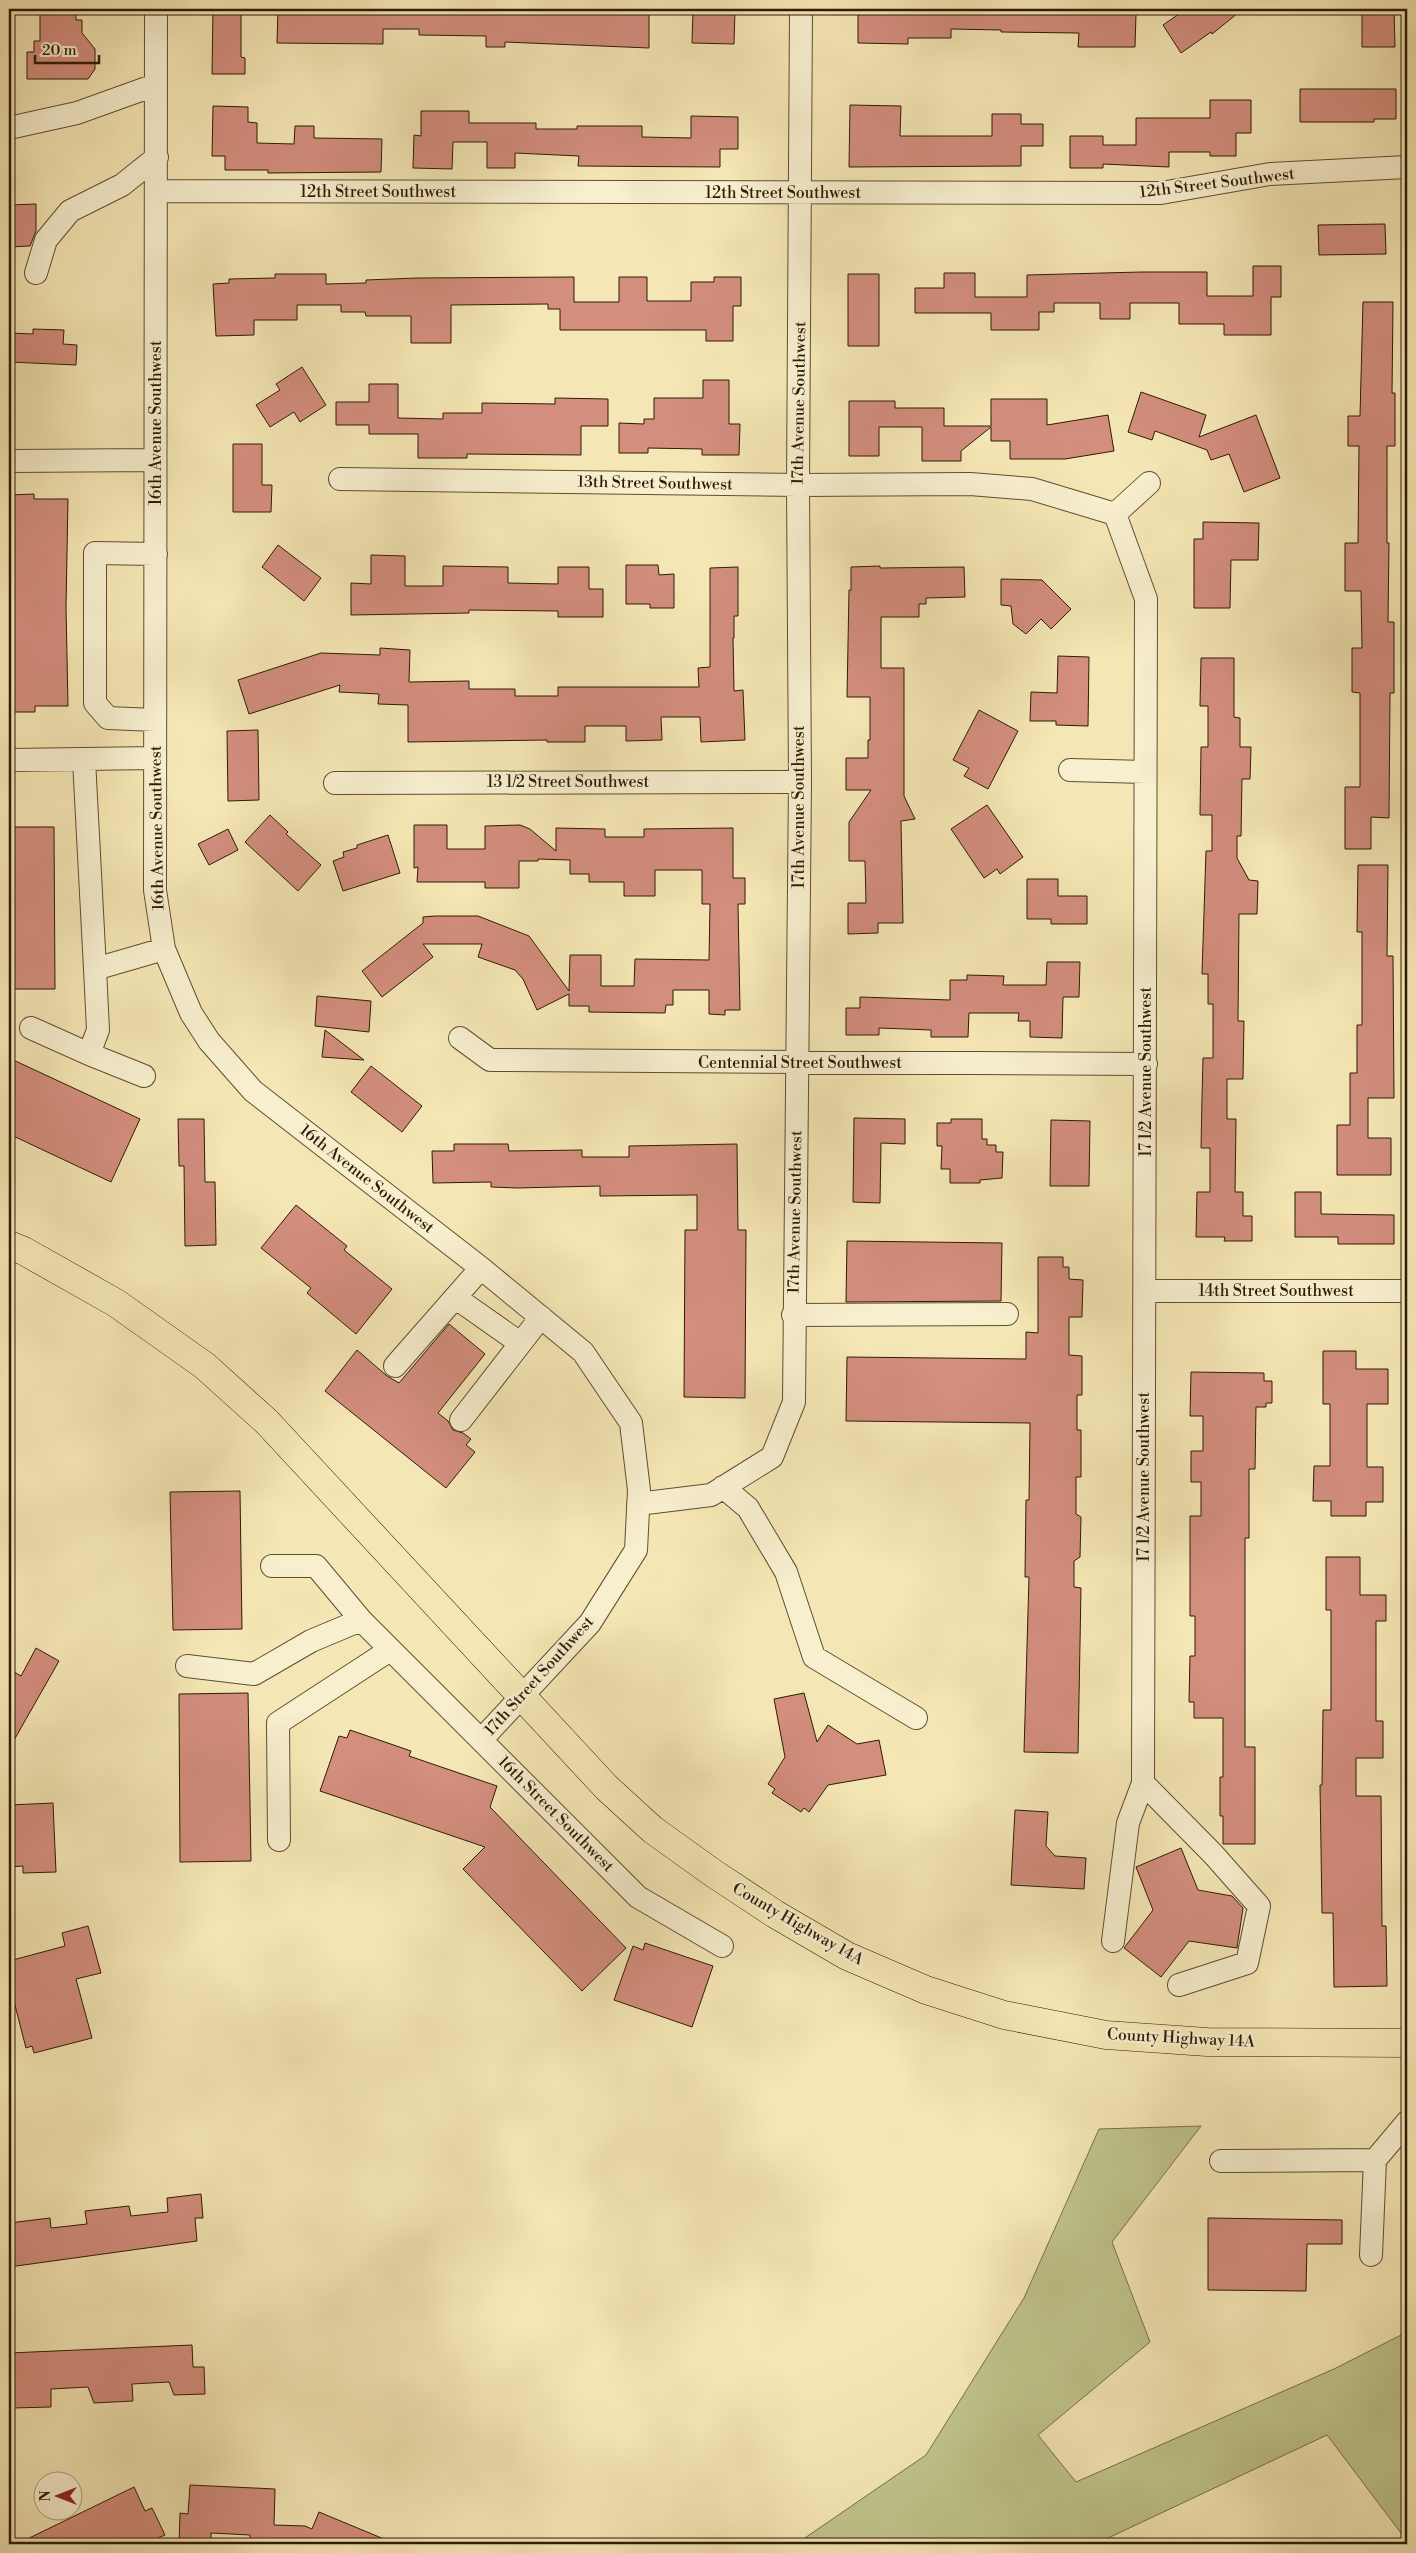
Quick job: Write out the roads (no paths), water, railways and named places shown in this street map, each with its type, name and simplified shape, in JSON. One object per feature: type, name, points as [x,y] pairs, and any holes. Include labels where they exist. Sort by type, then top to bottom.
[{"type":"main road","name":"County Highway 14A","points":[[9,1245],[24,1251],[116,1303],[205,1366],[266,1422],[607,1788],[661,1836],[776,1914],[847,1956],[926,1990],[1004,2014],[1106,2035],[1207,2042],[1407,2043]]},
{"type":"street","name":"16th Avenue Southwest","points":[[156,9],[155,890],[164,949],[191,1013],[209,1041],[253,1091],[480,1268],[583,1352],[631,1422],[639,1490],[638,1504]]},
{"type":"street","name":"17th Avenue Southwest","points":[[638,1504],[711,1495],[772,1457],[794,1402],[800,782],[798,486],[801,9]]},
{"type":"street","points":[[9,128],[77,112],[155,85]]},
{"type":"street","points":[[36,273],[46,240],[70,211],[122,185],[157,157]]},
{"type":"street","name":"12th Street Southwest","points":[[157,191],[1161,193],[1270,174],[1407,168]]},
{"type":"street","points":[[9,461],[155,460]]},
{"type":"street","name":"13th Street Southwest","points":[[340,479],[798,486],[970,484],[1032,489],[1115,514]]},
{"type":"street","points":[[1115,514],[1149,483]]},
{"type":"street","name":"17 1/2 Avenue Southwest","points":[[1115,514],[1146,599],[1144,1784]]},
{"type":"street","points":[[155,720],[108,718],[95,703],[95,553],[156,554]]},
{"type":"street","points":[[9,760],[155,758]]},
{"type":"street","points":[[84,760],[98,1030],[88,1054]]},
{"type":"street","points":[[1070,770],[1145,772]]},
{"type":"street","name":"13 1/2 Street Southwest","points":[[335,783],[800,782]]},
{"type":"street","points":[[95,969],[164,949]]},
{"type":"street","points":[[31,1028],[88,1054],[144,1076]]},
{"type":"street","name":"Centennial Street Southwest","points":[[460,1038],[490,1060],[714,1063],[797,1061],[1146,1064]]},
{"type":"street","points":[[395,1366],[456,1298],[480,1268]]},
{"type":"street","name":"14th Street Southwest","points":[[1144,1291],[1407,1291]]},
{"type":"street","points":[[456,1298],[520,1343]]},
{"type":"street","points":[[794,1315],[1007,1314]]},
{"type":"street","points":[[461,1420],[541,1317]]},
{"type":"street","points":[[723,1487],[748,1508],[786,1572],[814,1657],[916,1718]]},
{"type":"street","name":"17th Street Southwest","points":[[482,1739],[590,1623],[636,1550],[638,1504]]},
{"type":"street","name":"16th Street Southwest","points":[[272,1566],[316,1566],[361,1620],[390,1650],[482,1739],[638,1898],[722,1946]]},
{"type":"street","points":[[187,1666],[254,1674],[311,1641],[361,1620]]},
{"type":"street","points":[[279,1840],[278,1724],[390,1650]]},
{"type":"street","points":[[1113,1941],[1128,1823],[1144,1784],[1213,1854],[1259,1906],[1247,1963],[1179,1985]]},
{"type":"street","points":[[1371,2255],[1375,2160],[1407,2122]]},
{"type":"street","points":[[1221,2161],[1375,2160]]}]
